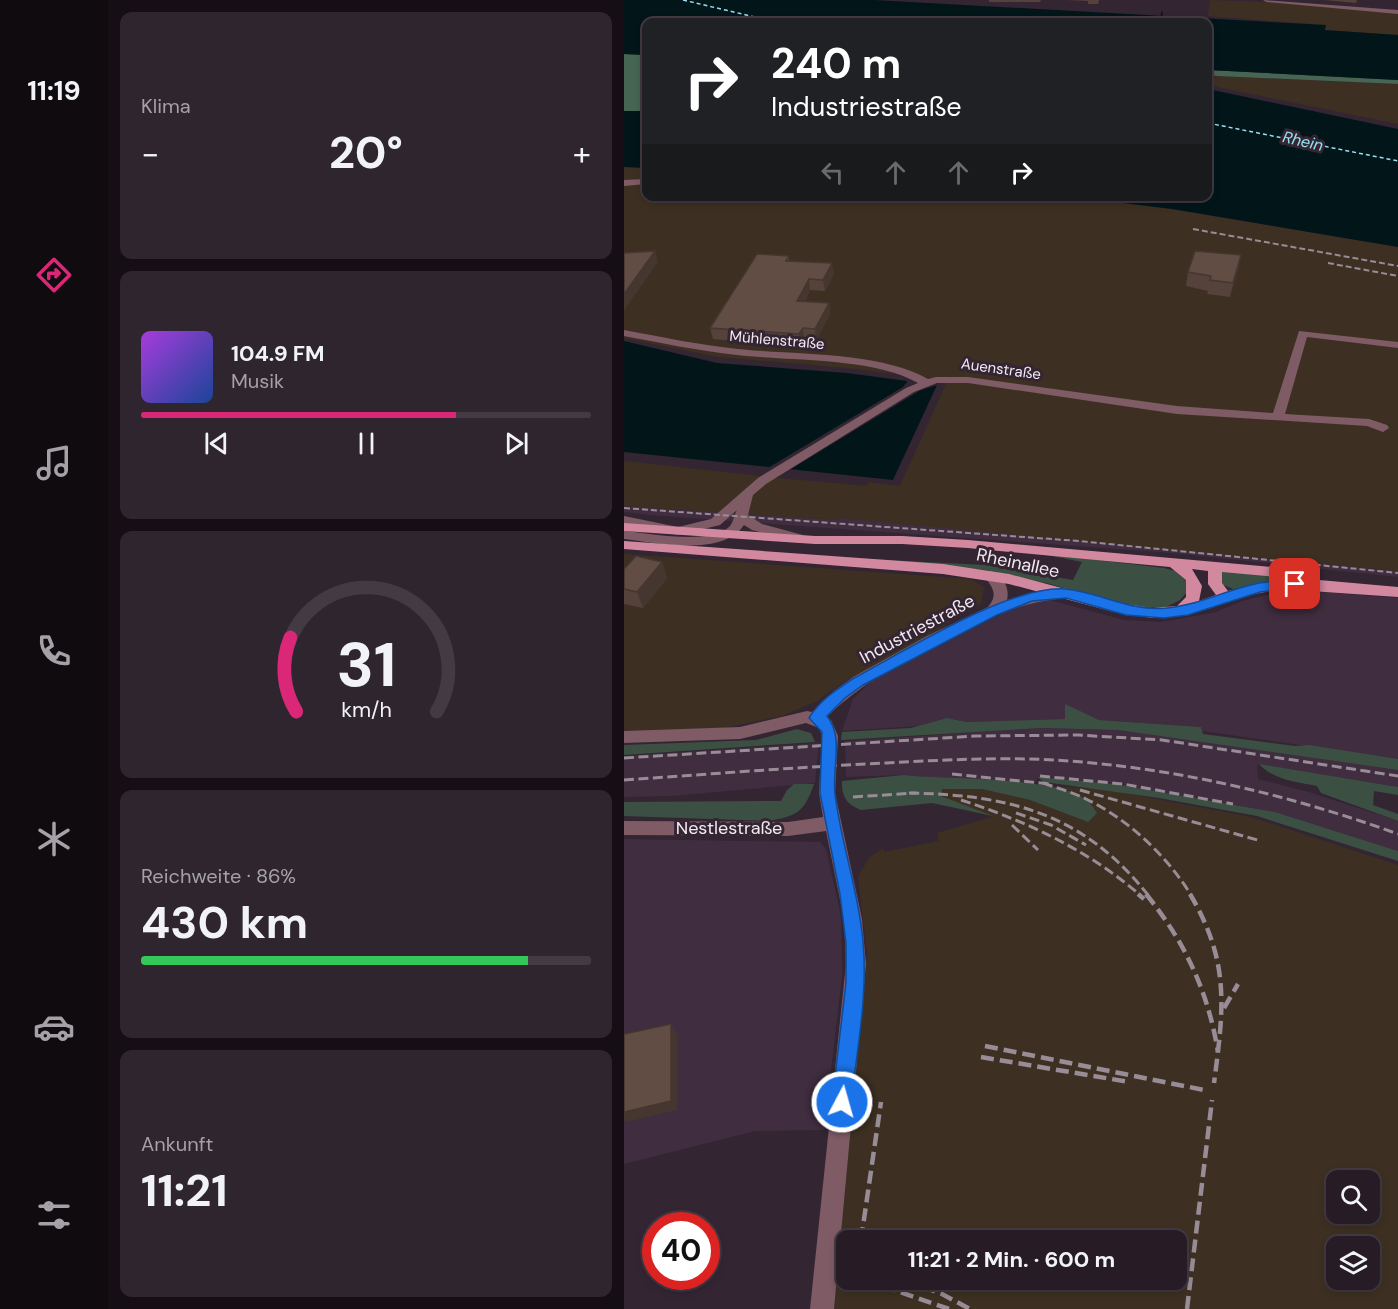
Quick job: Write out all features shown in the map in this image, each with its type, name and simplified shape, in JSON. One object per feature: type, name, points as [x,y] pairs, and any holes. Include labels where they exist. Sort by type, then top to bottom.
[{"type":"main road","name":"Rheinallee","points":[[624,527],[802,539],[902,540],[1172,562],[1398,584]]},
{"type":"main road","name":"Rheinallee","points":[[624,545],[916,567],[991,576],[1066,593],[1126,610],[1176,612],[1259,587],[1295,584],[1398,592]]},
{"type":"main road","points":[[1172,562],[1190,574],[1197,590],[1189,605],[1176,612]]},
{"type":"main road","points":[[1215,566],[1215,584],[1225,598]]},
{"type":"street","points":[[1266,0],[1398,12]]},
{"type":"street","points":[[1376,10],[1378,0]]},
{"type":"street","points":[[624,183],[642,183]]},
{"type":"street","name":"Mühlenstraße","points":[[624,333],[722,350],[878,367],[913,374],[926,383]]},
{"type":"street","points":[[1278,417],[1303,333],[1398,345]]},
{"type":"street","name":"Auenstraße","points":[[728,534],[735,528],[738,511],[750,491],[775,472],[926,383],[962,379],[1177,410],[1369,423],[1383,428]]},
{"type":"street","points":[[678,531],[715,522],[738,511],[756,527],[802,539]]},
{"type":"street","name":"Rheinallee","points":[[624,520],[678,531]]},
{"type":"street","points":[[624,535],[709,541],[728,534],[734,549],[752,555]]},
{"type":"street","name":"Industriestraße","points":[[991,576],[1002,592],[999,604],[992,611]]},
{"type":"street","name":"Industriestraße","points":[[816,718],[840,694],[858,681],[992,611],[1031,596],[1066,593]]},
{"type":"street","points":[[624,737],[740,733],[802,718],[816,718],[825,724],[830,732],[827,793],[853,920],[856,963],[822,1309]]},
{"type":"street","name":"Nestlestraße","points":[[624,828],[788,829],[834,823]]},
{"type":"shaded area","points":[[1210,0],[1295,3],[1398,13],[1398,35],[1324,30],[1325,25],[1208,16]]},
{"type":"shaded area","points":[[1212,76],[1398,84],[1398,124],[1212,86]]},
{"type":"shaded area","points":[[624,167],[642,168],[642,201],[1107,201],[1172,209],[1398,247],[1398,571],[840,518],[838,520],[624,506],[624,461],[866,486],[869,482],[900,486],[946,384],[942,380],[847,368],[718,357],[624,338]]},
{"type":"shaded area","points":[[624,506],[838,520],[839,517],[1398,571],[1398,577],[1172,553],[650,515],[624,512]]},
{"type":"shaded area","points":[[624,554],[970,579],[984,587],[981,604],[948,623],[938,632],[845,681],[817,701],[782,716],[723,728],[624,731]]},
{"type":"shaded area","points":[[1308,591],[1398,598],[1398,759],[1202,731],[1201,727],[1099,720],[1065,705],[1065,719],[966,722],[947,718],[919,726],[842,731],[853,699],[870,682],[1019,605],[1046,599],[1124,620],[1162,622],[1216,612],[1242,601],[1279,592]]},
{"type":"shaded area","points":[[1042,728],[1118,730],[1398,770],[1398,787],[1257,764],[1258,779],[1309,792],[1398,821],[1398,851],[1275,812],[1113,784],[1038,777],[1033,785],[904,775],[846,777],[845,741]]},
{"type":"shaded area","points":[[819,743],[815,783],[672,796],[624,797],[624,756]]},
{"type":"shaded area","points":[[1033,785],[1103,789],[1251,817],[1398,865],[1398,1309],[834,1309],[836,1287],[836,1290],[1187,1290],[1187,1230],[841,1230],[867,953],[858,876],[870,857],[883,848],[884,852],[939,841],[937,833],[992,817],[941,796],[941,789],[982,789],[1030,800],[1088,822],[1087,799]]},
{"type":"shaded area","points":[[624,839],[820,842],[826,849],[841,916],[842,976],[824,1130],[755,1131],[624,1164]]},
{"type":"green space","points":[[624,54],[642,55],[642,111],[624,111]]},
{"type":"green space","points":[[1212,70],[1398,80],[1398,84],[1212,75]]},
{"type":"green space","points":[[1037,553],[1164,568],[1175,571],[1186,580],[1187,592],[1180,600],[1166,607],[1131,607],[1050,584],[985,570],[791,555],[985,565],[1073,580],[1082,562]]},
{"type":"green space","points":[[1221,571],[1312,579],[1312,581],[1281,581],[1233,589],[1221,584]]},
{"type":"green space","points":[[1065,704],[1099,720],[1201,727],[1203,734],[1295,746],[1309,745],[1398,759],[1398,770],[1118,730],[1042,728],[841,740],[842,732],[911,728],[947,718],[966,722],[1065,719]]},
{"type":"green space","points":[[797,729],[811,733],[815,742],[624,755],[624,745],[756,740]]},
{"type":"green space","points":[[1259,764],[1398,787],[1398,795],[1374,791],[1373,805],[1398,814],[1398,821],[1321,793],[1317,786],[1278,777]]},
{"type":"green space","points":[[904,775],[998,780],[1048,786],[1086,799],[1097,813],[1088,822],[1030,800],[982,789],[942,789],[941,796],[993,816],[932,803],[861,810],[849,803],[844,795],[842,781]]},
{"type":"green space","points":[[1037,777],[1113,784],[1275,812],[1398,851],[1398,861],[1257,816],[1159,798],[1044,782]]},
{"type":"green space","points":[[794,784],[814,784],[803,807],[786,817],[768,821],[624,816],[624,802],[781,801],[787,790]]},
{"type":"water","points":[[624,0],[874,0],[1199,18],[642,18],[642,55],[624,54]]},
{"type":"water","points":[[1212,19],[1326,25],[1325,30],[1398,35],[1398,80],[1212,70]]},
{"type":"water","name":"Rhein","points":[[1212,90],[1398,129],[1398,247],[1172,209],[1107,201],[1212,201]]},
{"type":"water","points":[[624,111],[642,111],[642,168],[624,167]]},
{"type":"water","points":[[624,341],[717,363],[847,373],[937,385],[893,480],[624,452]]},
{"type":"pier","points":[[906,378],[940,384],[919,391],[786,472],[768,468],[903,387],[907,382]]},
{"type":"building","points":[[655,251],[624,294],[624,253]]},
{"type":"building","points":[[1195,251],[1241,255],[1233,283],[1210,280],[1211,276],[1188,272]]},
{"type":"building","points":[[757,254],[789,256],[786,261],[832,263],[823,280],[809,279],[797,301],[829,303],[815,329],[803,328],[799,334],[710,328]]},
{"type":"building","points":[[636,556],[662,562],[637,592],[624,589],[624,569]]},
{"type":"building","points":[[671,1024],[671,1101],[624,1112],[624,1034]]},
{"type":"waterway","points":[[1161,18],[1162,12]]},
{"type":"ferry route","points":[[683,0],[759,18]]},
{"type":"ferry route","points":[[1212,124],[1398,161]]},
{"type":"railway","points":[[1193,229],[1398,266]]},
{"type":"railway","points":[[1328,263],[1398,276]]},
{"type":"railway","points":[[624,508],[1079,541],[1398,573]]},
{"type":"railway","points":[[624,758],[976,736],[1078,735],[1162,740],[1398,776]]},
{"type":"railway","points":[[624,780],[928,761],[1054,760],[1142,769],[1229,785],[1314,807],[1398,834]]},
{"type":"railway","points":[[952,774],[1044,783]]},
{"type":"railway","points":[[1040,776],[1123,784],[1233,804]]},
{"type":"railway","points":[[1044,783],[1050,784]]},
{"type":"railway","points":[[1044,783],[1086,799],[1117,817],[1158,853],[1191,895]]},
{"type":"railway","points":[[1080,790],[1261,841]]},
{"type":"railway","points":[[853,797],[913,793]]},
{"type":"railway","points":[[913,793],[980,798],[1042,814],[1070,827],[1097,845],[1123,867],[1148,895]]},
{"type":"railway","points":[[961,800],[1009,817],[1055,838],[1099,864],[1140,895]]},
{"type":"railway","points":[[1016,813],[1051,825],[1086,845]]},
{"type":"railway","points":[[1012,825],[1038,850]]},
{"type":"railway","points":[[1138,894],[1144,899]]},
{"type":"railway","points":[[1146,894],[1172,930],[1193,968],[1208,1008],[1218,1051]]},
{"type":"railway","points":[[1190,894],[1203,919],[1218,964],[1221,1008],[1218,1051]]},
{"type":"railway","points":[[1224,1008],[1238,984]]},
{"type":"railway","points":[[985,1046],[1204,1090]]},
{"type":"railway","points":[[1214,1083],[1218,1051]]},
{"type":"railway","points":[[981,1057],[1129,1082]]},
{"type":"railway","points":[[1187,1309],[1212,1100]]},
{"type":"railway","points":[[862,1230],[881,1102]]},
{"type":"railway","points":[[894,1290],[949,1309]]},
{"type":"railway","points":[[931,1290],[970,1309]]},
{"type":"route","points":[[842,1102],[855,983],[855,943],[849,894],[827,793],[830,732],[828,727],[816,718],[840,694],[858,681],[992,611],[1031,596],[1066,593],[1126,610],[1164,613],[1199,607],[1259,587],[1295,584]]}]
